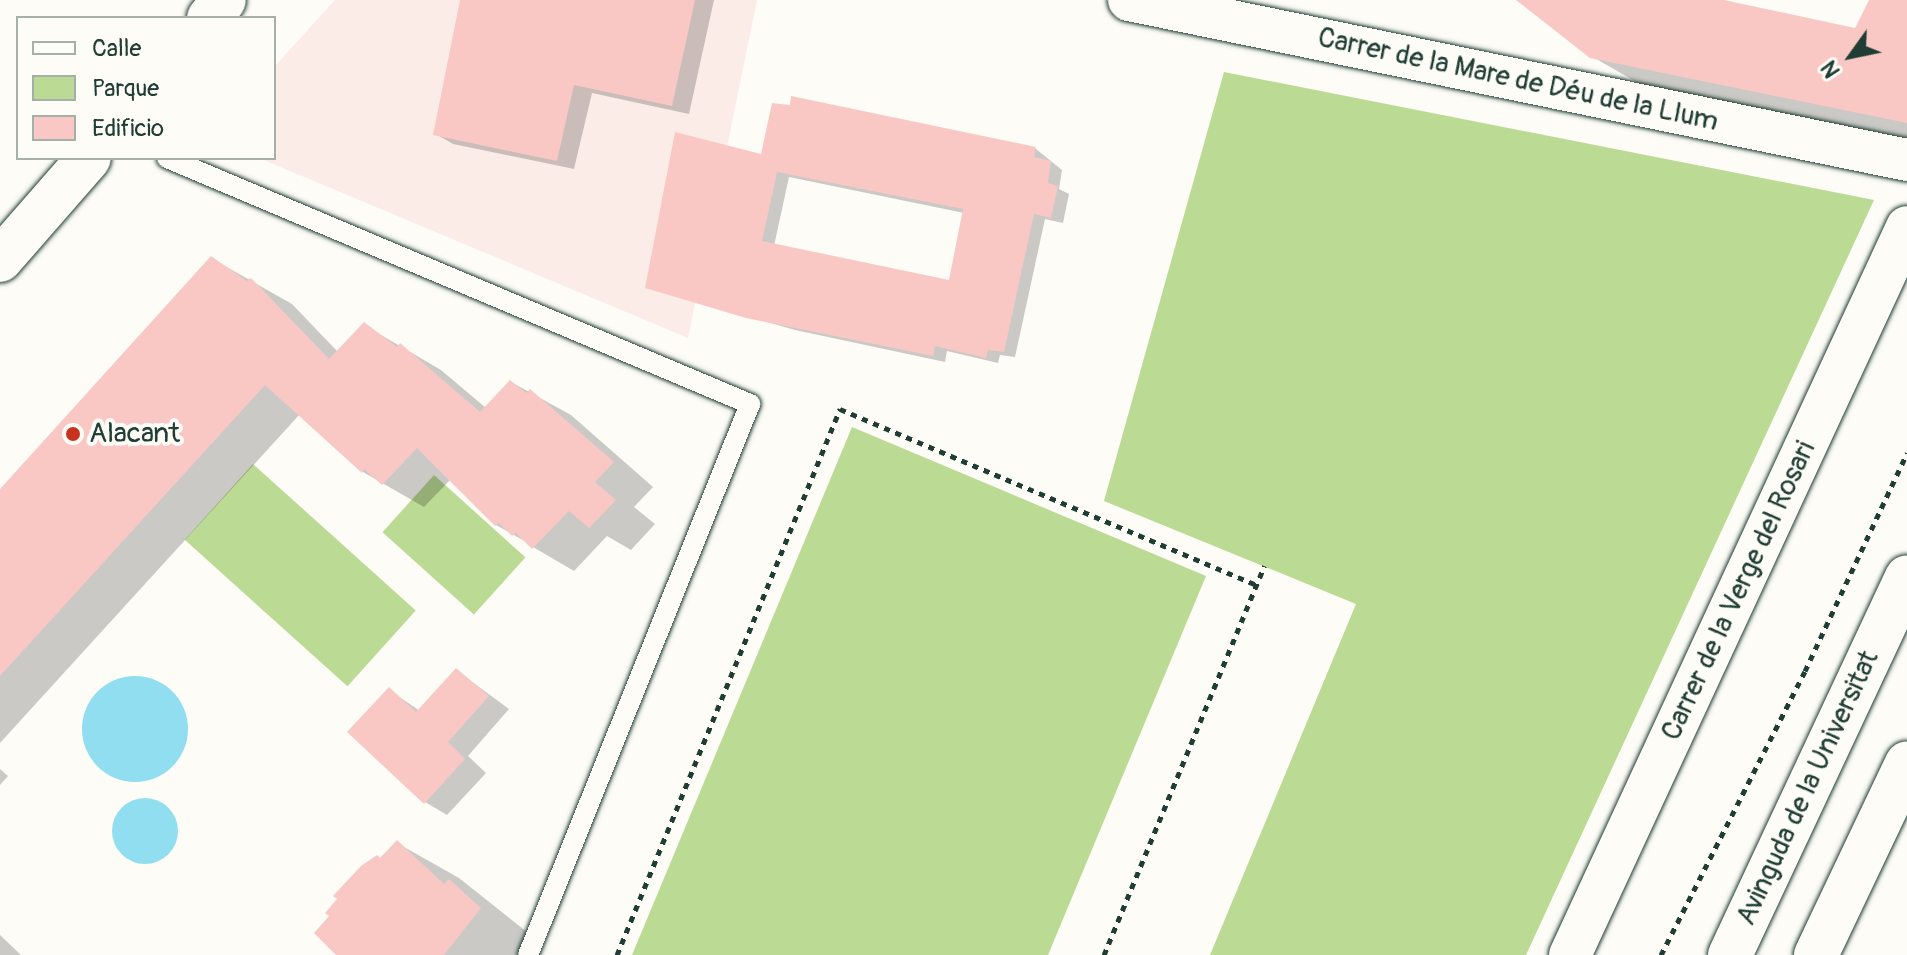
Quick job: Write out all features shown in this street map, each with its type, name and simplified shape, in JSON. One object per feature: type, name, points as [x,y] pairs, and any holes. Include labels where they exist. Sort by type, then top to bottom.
[{"type":"main road","points":[[211,16],[224,0]]},
{"type":"main road","points":[[0,260],[87,160]]},
{"type":"main road","name":"Avinguda de la Universitat","points":[[1730,955],[1907,577]]},
{"type":"main road","points":[[1816,955],[1907,763]]},
{"type":"street","name":"Carrer de la Mare de Déu de la Llum","points":[[1129,0],[1218,9],[1907,160]]},
{"type":"street","name":"Carrer de la Verge del Rosari","points":[[1570,955],[1907,227]]},
{"type":"lane","points":[[172,160],[750,404],[528,955]]},
{"type":"path","points":[[617,955],[840,409],[1257,585]]},
{"type":"path","points":[[1661,955],[1805,671],[1907,453]]},
{"type":"path","points":[[1104,955],[1264,566]]},
{"type":"shaded area","points":[[335,0],[757,0],[688,338],[264,160],[276,160],[276,65]]},
{"type":"green space","points":[[1224,72],[1874,200],[1526,955],[1210,955],[1356,604],[1104,501]]},
{"type":"green space","points":[[852,427],[1206,576],[1048,955],[632,955]]},
{"type":"green space","points":[[253,464],[416,611],[347,686],[185,540]]},
{"type":"green space","points":[[434,475],[525,557],[474,615],[382,532]]},
{"type":"water","points":[[135,676],[155,680],[173,691],[184,709],[188,729],[184,749],[173,767],[155,778],[135,782],[115,778],[97,767],[86,749],[82,729],[86,709],[97,691],[115,680]]},
{"type":"water","points":[[138,798],[152,798],[164,803],[173,812],[178,831],[176,844],[169,855],[152,864],[138,864],[126,859],[117,850],[112,838],[112,824],[117,812],[126,803]]},
{"type":"building","points":[[460,0],[695,0],[672,106],[574,85],[557,161],[433,135]]},
{"type":"building","points":[[1516,0],[1724,0],[1855,28],[1869,0],[1907,0],[1907,123],[1590,58]]},
{"type":"building","points":[[791,96],[1036,147],[1034,157],[1051,161],[1048,183],[1058,186],[1051,218],[1034,214],[1004,352],[988,350],[986,358],[935,346],[933,356],[746,318],[645,288],[675,132],[761,154],[772,103],[790,105]],"holes":[[[777,172],[963,209],[949,280],[762,241]]]},
{"type":"building","points":[[211,256],[247,281],[251,278],[329,359],[364,322],[397,347],[400,343],[480,412],[510,380],[526,393],[530,389],[614,462],[595,482],[616,500],[589,528],[569,511],[532,549],[516,533],[512,536],[499,523],[495,526],[417,448],[382,485],[364,469],[362,473],[265,385],[0,676],[0,489]]},
{"type":"building","points":[[456,668],[489,696],[448,742],[465,759],[424,804],[347,732],[389,687],[416,712]]},
{"type":"building","points":[[397,840],[444,884],[449,879],[481,908],[444,955],[336,955],[314,933],[329,916],[325,913],[337,899],[333,896],[361,866],[377,855],[380,858]]},
{"type":"place","name":"Alacant","points":[[73,434]]}]
